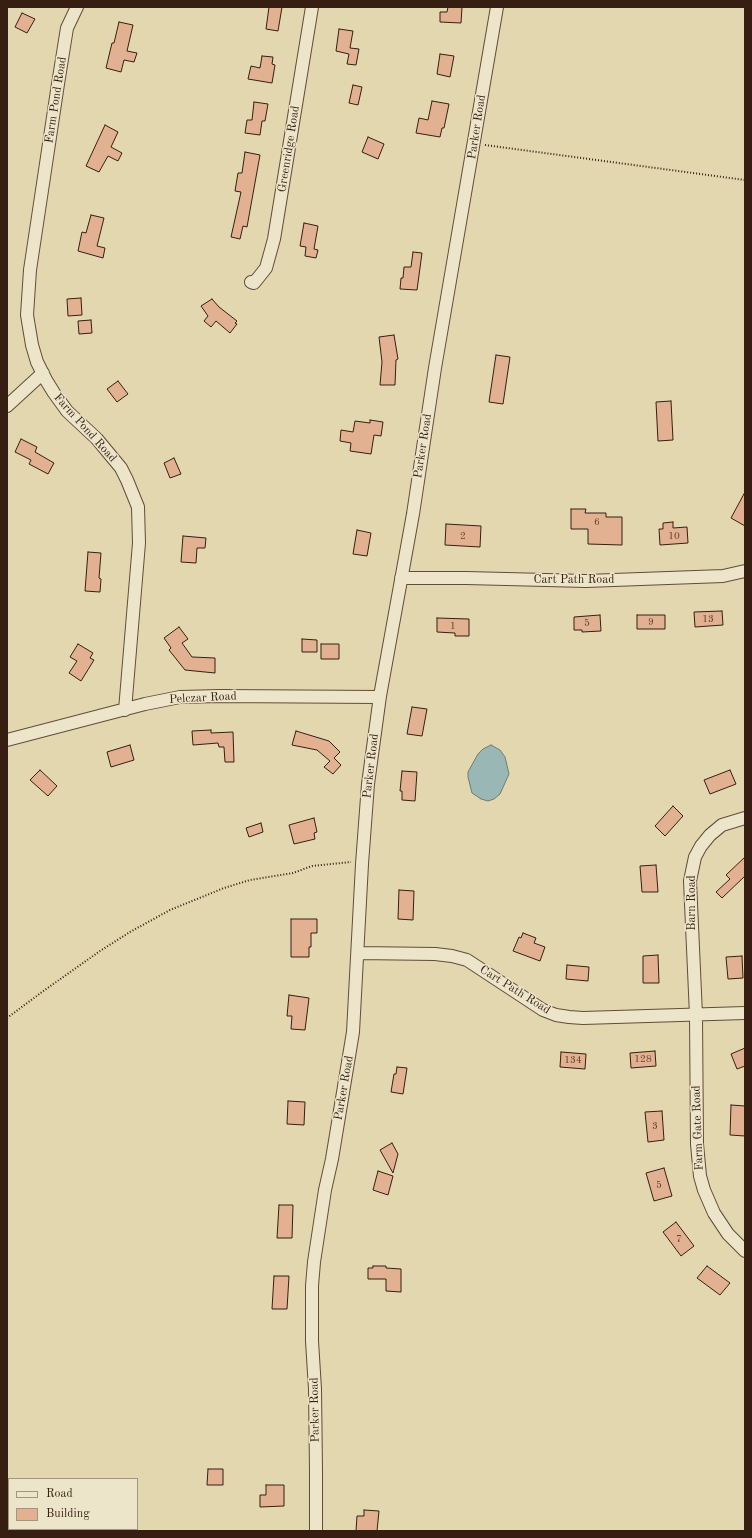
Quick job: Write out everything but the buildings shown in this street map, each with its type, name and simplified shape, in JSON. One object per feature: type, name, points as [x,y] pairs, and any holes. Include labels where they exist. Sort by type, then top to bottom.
[{"type":"street","name":"Farm Pond Road","points":[[77,7],[67,28],[64,44],[32,255],[27,300],[27,315],[32,345],[43,373],[54,393],[67,410],[97,440],[120,468],[127,480],[138,507],[138,550],[124,710]]},
{"type":"street","name":"Greenridge Road","points":[[252,282],[254,283],[266,268],[274,239],[312,7]]},
{"type":"street","name":"Parker Road","points":[[316,1531],[315,1390],[312,1322],[313,1278],[325,1190],[332,1159],[355,1016],[362,863],[368,784],[388,644],[402,578],[435,368],[497,7]]},
{"type":"street","points":[[7,406],[43,373]]},
{"type":"street","name":"Cart Path Road","points":[[402,578],[586,581],[723,576],[745,571]]},
{"type":"street","name":"Pelczar Road","points":[[7,740],[145,704],[180,697],[380,697]]},
{"type":"street","name":"Barn Road","points":[[696,1015],[690,894],[692,869],[695,857],[701,846],[710,835],[722,825],[745,818]]},
{"type":"street","name":"Cart Path Road","points":[[358,953],[434,954],[452,956],[467,960],[543,1010],[556,1015],[583,1018],[745,1013]]},
{"type":"street","name":"Farm Gate Road","points":[[696,1015],[697,1144],[700,1176],[704,1190],[714,1213],[728,1234],[745,1251]]},
{"type":"path","points":[[474,144],[745,180]]},
{"type":"path","points":[[7,1018],[42,992],[130,932],[176,907],[224,888],[250,880],[293,872],[312,866],[344,862],[362,863]]},
{"type":"water","points":[[491,745],[500,750],[505,757],[509,774],[500,794],[494,799],[488,801],[481,799],[472,793],[468,772],[478,754],[483,749]]}]
